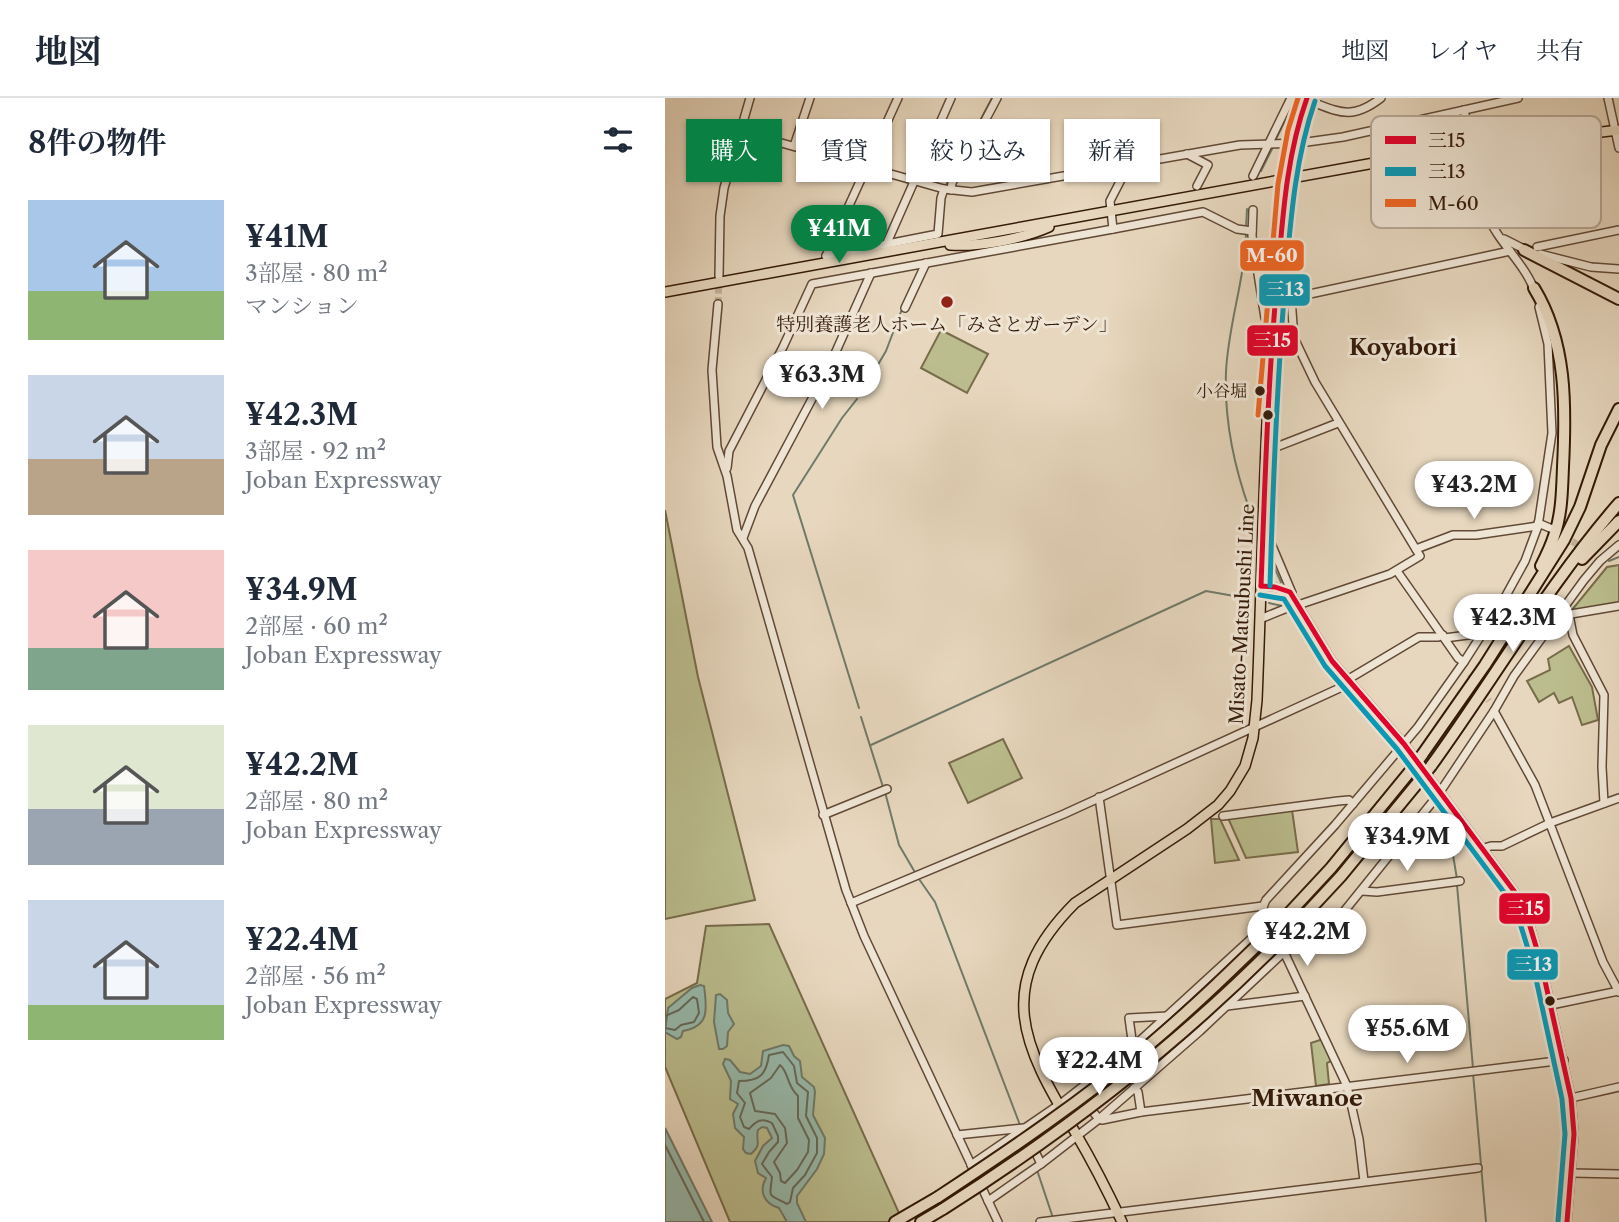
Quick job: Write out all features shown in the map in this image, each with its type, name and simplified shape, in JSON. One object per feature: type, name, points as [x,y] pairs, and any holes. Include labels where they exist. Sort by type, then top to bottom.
[{"type":"highway","points":[[1524,250],[1619,299]]},
{"type":"highway","points":[[1517,615],[1555,536],[1561,501],[1566,428],[1565,391],[1559,355],[1543,303],[1534,288]]},
{"type":"highway","points":[[895,1222],[980,1169],[1092,1090],[1194,1005],[1279,924],[1331,868],[1412,769],[1517,615],[1572,525],[1601,445],[1619,409]]},
{"type":"highway","points":[[921,1222],[1007,1167],[1110,1093],[1194,1023],[1288,933],[1341,876],[1420,780],[1556,582],[1619,503]]},
{"type":"highway","points":[[1496,673],[1510,662],[1578,563],[1619,521]]},
{"type":"main road","name":"Misato-Matsubushi Line","points":[[1120,1217],[1037,1064],[1028,1040],[1024,1013],[1027,982],[1036,952],[1057,921],[1075,903],[1187,829],[1217,805],[1230,791],[1245,766],[1255,726],[1275,299],[1287,179],[1293,143],[1307,99]]},
{"type":"main road","points":[[665,292],[723,279],[839,262],[1371,164]]},
{"type":"street","points":[[744,119],[750,98]]},
{"type":"street","points":[[782,142],[794,146],[810,98]]},
{"type":"street","points":[[888,119],[898,98]]},
{"type":"street","points":[[942,119],[951,98]]},
{"type":"street","points":[[859,182],[826,256],[938,234],[941,198],[952,183],[997,98]]},
{"type":"street","points":[[1253,176],[1291,98]]},
{"type":"street","points":[[1307,99],[1352,114],[1367,109],[1381,98]]},
{"type":"street","points":[[1436,116],[1518,98]]},
{"type":"street","points":[[1608,98],[1619,148]]},
{"type":"street","points":[[1464,110],[1465,116]]},
{"type":"street","points":[[1160,158],[1240,145],[1293,143],[1371,130]]},
{"type":"street","points":[[1187,154],[1208,165],[1197,186]]},
{"type":"street","points":[[922,182],[948,190],[972,192],[1064,175]]},
{"type":"street","points":[[723,279],[722,199],[726,182]]},
{"type":"street","points":[[885,245],[914,182]]},
{"type":"street","points":[[1113,229],[1110,201],[1120,182]]},
{"type":"street","points":[[1253,210],[1252,231],[1265,318]]},
{"type":"street","points":[[727,476],[729,451],[812,284],[1203,212],[1242,230],[1252,231]]},
{"type":"street","points":[[1099,797],[1117,925],[1263,906],[1401,747],[1462,665],[1525,561],[1538,524],[1552,433],[1548,344],[1534,288],[1494,228]]},
{"type":"street","points":[[1537,247],[1619,230]]},
{"type":"street","points":[[1496,232],[1524,250],[1591,267],[1619,269]]},
{"type":"street","points":[[1262,299],[1291,298],[1510,251]]},
{"type":"street","points":[[905,308],[926,263]]},
{"type":"street","points":[[743,538],[755,506],[829,367],[871,273]]},
{"type":"street","points":[[1260,619],[1296,602],[1355,587],[1397,571],[1420,556],[1315,382],[1294,338],[1291,298]]},
{"type":"street","points":[[717,304],[713,356],[717,447],[727,476],[737,530],[748,548],[823,815],[851,903],[998,1222]]},
{"type":"street","points":[[1266,451],[1338,423]]},
{"type":"street","points":[[1416,550],[1453,535],[1476,535],[1538,524],[1550,528]]},
{"type":"street","points":[[1270,541],[1296,602],[1346,683],[1401,747],[1523,903],[1536,944],[1571,1098],[1574,1134],[1567,1222]]},
{"type":"street","points":[[988,1201],[1038,1167],[1098,1119],[1227,1006],[1282,953],[1325,935],[1437,796],[1492,706],[1560,613],[1600,561],[1619,545]]},
{"type":"street","points":[[1592,553],[1600,561]]},
{"type":"street","points":[[1397,571],[1469,674]]},
{"type":"street","points":[[1261,586],[1285,589],[1296,602]]},
{"type":"street","points":[[1560,613],[1569,615],[1619,606]]},
{"type":"street","points":[[1569,615],[1573,635],[1604,695],[1604,803]]},
{"type":"street","points":[[851,903],[1099,797],[1255,726],[1346,683],[1361,669],[1419,636],[1438,638],[1481,635]]},
{"type":"street","points":[[1492,706],[1530,775],[1603,962],[1619,991],[1551,1005]]},
{"type":"street","points":[[823,815],[887,789]]},
{"type":"street","points":[[1481,849],[1502,846],[1550,823],[1619,798]]},
{"type":"street","points":[[1223,816],[1338,801],[1349,800],[1353,804]]},
{"type":"street","points":[[1362,891],[1377,892],[1456,881]]},
{"type":"street","points":[[971,1165],[1077,1091],[1203,985],[1258,932],[1263,919],[1263,906]]},
{"type":"street","points":[[1258,932],[1282,953],[1347,1086],[1359,1139],[1364,1181]]},
{"type":"street","points":[[1203,985],[1227,1006],[1305,996]]},
{"type":"street","points":[[1147,1077],[1130,1049],[1129,1018],[1168,1016]]},
{"type":"street","points":[[1098,1119],[1564,1060]]},
{"type":"street","points":[[1571,1098],[1619,1087]]},
{"type":"street","points":[[1134,1088],[1138,1092],[1141,1112]]},
{"type":"street","points":[[1077,1091],[1098,1119]]},
{"type":"street","points":[[957,1135],[1022,1129]]},
{"type":"street","points":[[1022,1129],[1038,1167]]},
{"type":"street","points":[[1040,1222],[1120,1217],[1364,1181],[1478,1168]]},
{"type":"street","points":[[1572,1173],[1619,1174]]},
{"type":"green space","points":[[941,330],[988,354],[967,393],[921,368]]},
{"type":"green space","points":[[665,510],[698,677],[755,900],[665,919]]},
{"type":"green space","points":[[1619,565],[1619,603],[1571,611],[1607,567]]},
{"type":"green space","points":[[1569,646],[1592,687],[1598,720],[1582,725],[1572,697],[1559,703],[1554,693],[1539,702],[1527,681],[1550,670],[1548,659]]},
{"type":"green space","points":[[1003,739],[1022,778],[968,803],[949,763]]},
{"type":"green space","points":[[1292,810],[1298,852],[1246,858],[1228,818]]},
{"type":"green space","points":[[1211,819],[1220,819],[1239,860],[1215,863]]},
{"type":"green space","points":[[769,924],[903,1222],[730,1222],[665,1067],[665,999],[697,983],[706,926]]},
{"type":"green space","points":[[1323,1039],[1331,1061],[1327,1063],[1329,1084],[1316,1086],[1311,1043]]},
{"type":"water","points":[[704,986],[705,1015],[698,1025],[683,1031],[677,1039],[665,1032],[668,1008],[692,988]]},
{"type":"water","points":[[720,994],[727,1000],[728,1013],[734,1024],[728,1032],[727,1046],[723,1049],[719,1049],[714,1022],[716,995]]},
{"type":"water","points":[[783,1045],[789,1046],[800,1061],[802,1077],[814,1087],[813,1115],[825,1138],[824,1154],[817,1169],[797,1196],[797,1203],[806,1222],[787,1222],[779,1208],[764,1197],[766,1178],[758,1173],[755,1161],[763,1146],[772,1138],[767,1128],[762,1127],[758,1130],[758,1145],[755,1150],[751,1154],[743,1149],[744,1137],[735,1128],[733,1114],[738,1104],[730,1099],[731,1081],[723,1064],[725,1059],[730,1060],[740,1072],[750,1074],[761,1066],[763,1051]]},
{"type":"water","points":[[665,1128],[712,1222],[665,1222]]},
{"type":"waterway","points":[[946,185],[992,98]]},
{"type":"waterway","points":[[1275,141],[1296,98]]},
{"type":"waterway","points":[[1261,171],[1273,147]]},
{"type":"waterway","points":[[1246,228],[1247,209]]},
{"type":"waterway","points":[[1246,233],[1243,268],[1227,354],[1226,391],[1233,450],[1255,524]]},
{"type":"waterway","points":[[860,395],[886,351],[902,309]]},
{"type":"waterway","points":[[857,399],[793,495],[859,708]]},
{"type":"waterway","points":[[1422,551],[1453,539]]},
{"type":"waterway","points":[[1269,556],[1281,582]]},
{"type":"waterway","points":[[1609,561],[1619,557]]},
{"type":"waterway","points":[[871,745],[1206,591],[1251,599]]},
{"type":"waterway","points":[[1287,598],[1290,603]]},
{"type":"waterway","points":[[1269,603],[1282,606]]},
{"type":"waterway","points":[[1292,608],[1316,649],[1344,684]]},
{"type":"waterway","points":[[1347,689],[1399,748]]},
{"type":"waterway","points":[[861,717],[883,787]]},
{"type":"waterway","points":[[1402,752],[1412,764]]},
{"type":"waterway","points":[[1425,783],[1434,795]]},
{"type":"waterway","points":[[885,792],[899,845],[916,874]]},
{"type":"waterway","points":[[1437,800],[1449,831],[1457,879]]},
{"type":"waterway","points":[[919,879],[935,902],[1020,1125]]},
{"type":"waterway","points":[[1457,885],[1473,1068]]},
{"type":"waterway","points":[[1473,1073],[1486,1222]]},
{"type":"waterway","points":[[1037,1170],[1053,1218]]},
{"type":"tunnel","points":[[718,304],[719,277]]},
{"type":"tunnel","points":[[1563,536],[1585,549]]},
{"type":"tunnel","points":[[1470,674],[1489,701]]},
{"type":"transit line","name":"M-60","points":[[1258,415],[1278,184],[1288,130],[1298,98]]},
{"type":"transit line","name":"三15","points":[[1261,586],[1269,389],[1282,227],[1290,162],[1307,98]]},
{"type":"transit line","name":"三13","points":[[1270,586],[1278,390],[1288,251],[1299,164],[1315,101]]},
{"type":"transit line","name":"三15","points":[[1261,586],[1290,592],[1332,661],[1404,744],[1523,903],[1541,963],[1571,1098],[1574,1134],[1567,1222]]},
{"type":"transit line","name":"三13","points":[[1260,595],[1284,599],[1325,666],[1397,749],[1515,907],[1533,965],[1562,1099],[1565,1134],[1558,1221]]},
{"type":"place","name":"特別養護老人ホーム「みさとガーデン」","points":[[947,302]]},
{"type":"place","name":"小谷堀","points":[[1260,391]]},
{"type":"district","name":"Koyabori","points":[[1403,347]]},
{"type":"district","name":"Miwanoe","points":[[1307,1098]]}]
